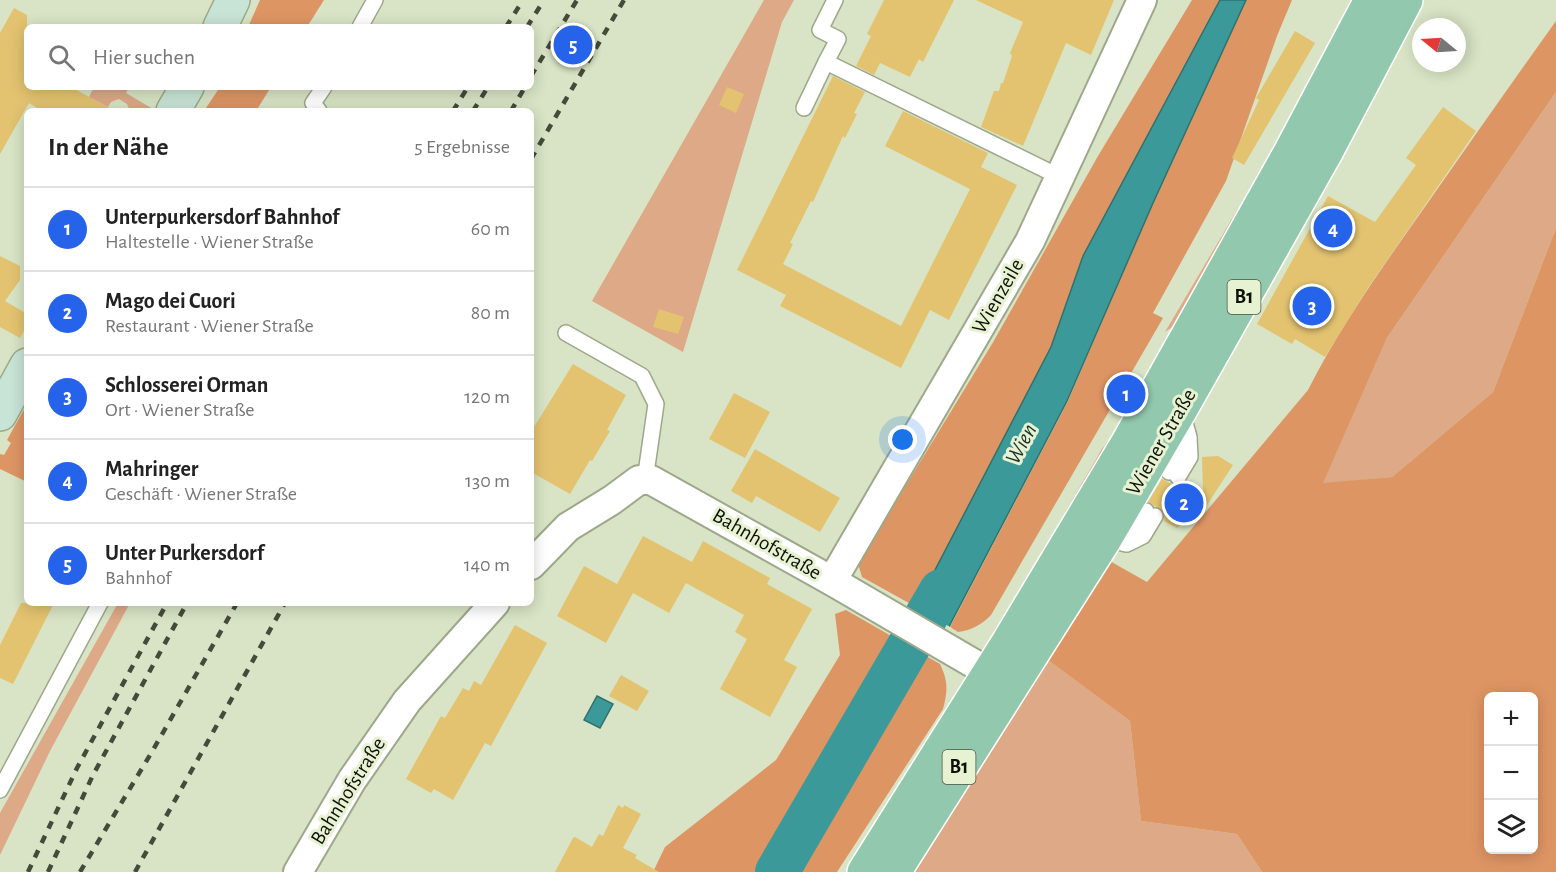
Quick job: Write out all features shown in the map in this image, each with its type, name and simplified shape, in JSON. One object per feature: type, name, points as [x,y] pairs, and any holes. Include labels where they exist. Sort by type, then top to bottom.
[{"type":"main road","name":"Wiener Straße","points":[[1176,411],[1296,142],[1371,0]]},
{"type":"main road","name":"Wiener Straße","points":[[864,872],[1102,538],[1325,154],[1406,0]]},
{"type":"main road","name":"Wiener Straße","points":[[894,872],[1000,679]]},
{"type":"street","points":[[221,24],[233,0]]},
{"type":"street","name":"Wienzeile","points":[[832,581],[1030,241],[1142,0]]},
{"type":"street","points":[[175,108],[185,90]]},
{"type":"street","points":[[0,414],[24,370]]},
{"type":"street","points":[[534,562],[568,527],[639,480],[645,480]]},
{"type":"street","name":"Bahnhofstraße","points":[[645,480],[665,486],[1000,679]]},
{"type":"street","name":"Bahnhofstraße","points":[[298,872],[351,780],[400,710],[492,606]]},
{"type":"lane","points":[[362,24],[375,0]]},
{"type":"lane","points":[[804,108],[838,39],[820,30],[835,0]]},
{"type":"lane","points":[[826,62],[1060,177]]},
{"type":"lane","points":[[314,108],[323,90]]},
{"type":"lane","points":[[566,333],[642,376],[656,404],[645,480]]},
{"type":"lane","points":[[1173,474],[1176,411]]},
{"type":"lane","points":[[1102,538],[1150,513]]},
{"type":"lane","points":[[0,790],[98,606]]},
{"type":"shaded area","points":[[260,0],[324,0],[309,24],[249,24]]},
{"type":"shaded area","points":[[764,0],[794,0],[782,22],[683,352],[592,301]]},
{"type":"shaded area","points":[[1192,0],[1220,0],[1083,256],[1051,347],[916,607],[862,577],[858,564],[992,344],[1098,156]]},
{"type":"shaded area","points":[[1246,0],[1292,0],[1226,181],[1153,313],[1163,318],[991,615],[976,626],[958,632],[950,627],[1068,401],[1153,203]]},
{"type":"shaded area","points":[[1556,21],[1556,92],[1387,338],[1323,483],[1392,477],[1493,392],[1556,228],[1556,872],[1262,872],[1237,834],[1141,821],[1130,721],[1048,660],[1102,577],[1099,575],[1108,560],[1147,582],[1308,390],[1335,341],[1397,247]]},
{"type":"shaded area","points":[[92,90],[128,90],[126,93],[151,108],[129,108],[119,99],[111,102],[108,107],[89,97]]},
{"type":"shaded area","points":[[218,90],[269,90],[258,108],[206,108]]},
{"type":"shaded area","points":[[1556,92],[1556,228],[1493,392],[1392,477],[1322,484],[1387,338]]},
{"type":"shaded area","points":[[1239,207],[1245,211],[1174,326],[1165,332]]},
{"type":"shaded area","points":[[24,409],[24,481],[0,469],[0,454],[4,455],[11,443],[7,440]]},
{"type":"shaded area","points":[[1112,439],[1003,619],[1102,449]]},
{"type":"shaded area","points":[[116,606],[128,606],[50,751],[0,855],[0,813]]},
{"type":"shaded area","points":[[846,610],[940,664],[945,676],[946,691],[943,709],[837,872],[653,872],[665,847],[776,760],[840,655],[835,614]]},
{"type":"shaded area","points":[[1048,660],[1130,721],[1141,821],[1237,834],[1262,872],[910,872]]},
{"type":"water","points":[[1220,0],[1246,0],[1153,203],[1067,401],[942,640],[909,620],[1051,347],[1083,256]]},
{"type":"water","points":[[597,696],[613,704],[600,728],[584,720]]},
{"type":"pier","points":[[913,606],[952,628],[945,642],[906,620]]},
{"type":"building","points":[[884,0],[954,0],[923,62],[919,59],[910,77],[880,63],[874,75],[856,66],[871,36],[867,34]]},
{"type":"building","points":[[976,0],[1114,0],[1091,55],[1066,43],[1023,146],[981,127],[994,91],[999,91],[1003,83],[1012,56],[1010,53],[1023,22]]},
{"type":"building","points":[[14,8],[27,15],[27,24],[24,24],[24,90],[76,90],[110,108],[37,108],[29,103],[24,108],[0,154],[0,33]]},
{"type":"building","points":[[1295,31],[1315,43],[1244,165],[1232,158],[1259,100],[1256,98]]},
{"type":"building","points":[[833,76],[865,92],[854,113],[857,114],[845,138],[843,136],[813,202],[811,201],[790,243],[793,244],[783,264],[901,326],[970,189],[885,146],[903,111],[988,153],[981,167],[1017,185],[949,320],[930,310],[901,368],[780,306],[786,295],[737,270]]},
{"type":"building","points":[[727,87],[744,94],[736,113],[719,105]]},
{"type":"building","points":[[1443,107],[1476,131],[1368,288],[1325,357],[1295,339],[1292,344],[1257,324],[1328,196],[1375,222],[1416,165],[1406,158]]},
{"type":"building","points":[[0,256],[20,266],[20,280],[5,301],[24,312],[24,331],[20,338],[0,327]]},
{"type":"building","points":[[659,309],[684,317],[678,334],[653,327]]},
{"type":"building","points":[[573,364],[626,395],[607,430],[610,431],[570,494],[534,474],[534,427]]},
{"type":"building","points":[[734,393],[770,412],[745,458],[709,439]]},
{"type":"building","points":[[755,449],[840,498],[820,532],[756,496],[752,503],[731,491]]},
{"type":"building","points":[[1218,456],[1233,465],[1203,511],[1203,508],[1177,528],[1164,521],[1163,511],[1148,502],[1162,479],[1177,487],[1186,482],[1203,491],[1202,457]]},
{"type":"building","points":[[643,536],[692,562],[703,541],[770,578],[767,584],[812,609],[784,660],[797,667],[770,717],[720,689],[747,639],[735,632],[744,615],[686,583],[669,613],[633,593],[606,643],[557,616],[584,566],[617,584]]},
{"type":"building","points":[[21,603],[24,603],[24,606],[52,606],[13,684],[0,678],[0,645]]},
{"type":"building","points":[[515,625],[547,643],[491,746],[485,743],[453,800],[434,789],[431,793],[406,779],[441,716],[445,718],[463,688],[469,691],[474,681],[481,685]]},
{"type":"building","points":[[621,675],[649,691],[637,711],[609,696]]},
{"type":"building","points":[[618,805],[623,808],[624,805],[641,814],[623,848],[637,855],[635,858],[659,872],[555,872],[573,838],[592,847],[599,834],[603,836]]},
{"type":"waterway","name":"Wien","points":[[777,872],[941,591]]},
{"type":"railway","points":[[508,24],[523,0]]},
{"type":"railway","points":[[529,24],[544,0]]},
{"type":"railway","points":[[534,71],[577,0]]},
{"type":"railway","points":[[534,154],[624,0]]},
{"type":"railway","points":[[455,108],[466,90]]},
{"type":"railway","points":[[475,108],[486,90]]},
{"type":"railway","points":[[513,108],[523,90]]},
{"type":"railway","points":[[28,872],[77,768],[165,606]]},
{"type":"railway","points":[[48,872],[93,775],[185,606]]},
{"type":"railway","points":[[80,872],[235,606]]},
{"type":"railway","points":[[135,872],[283,606]]},
{"type":"place","name":"Unter Purkersdorf","points":[[573,45]]},
{"type":"place","name":"Mahringer","points":[[1333,228]]},
{"type":"place","name":"Schlosserei Orman","points":[[1312,306]]},
{"type":"place","name":"Unterpurkersdorf Bahnhof","points":[[1126,394]]},
{"type":"place","name":"Mago dei Cuori","points":[[1184,503]]}]
